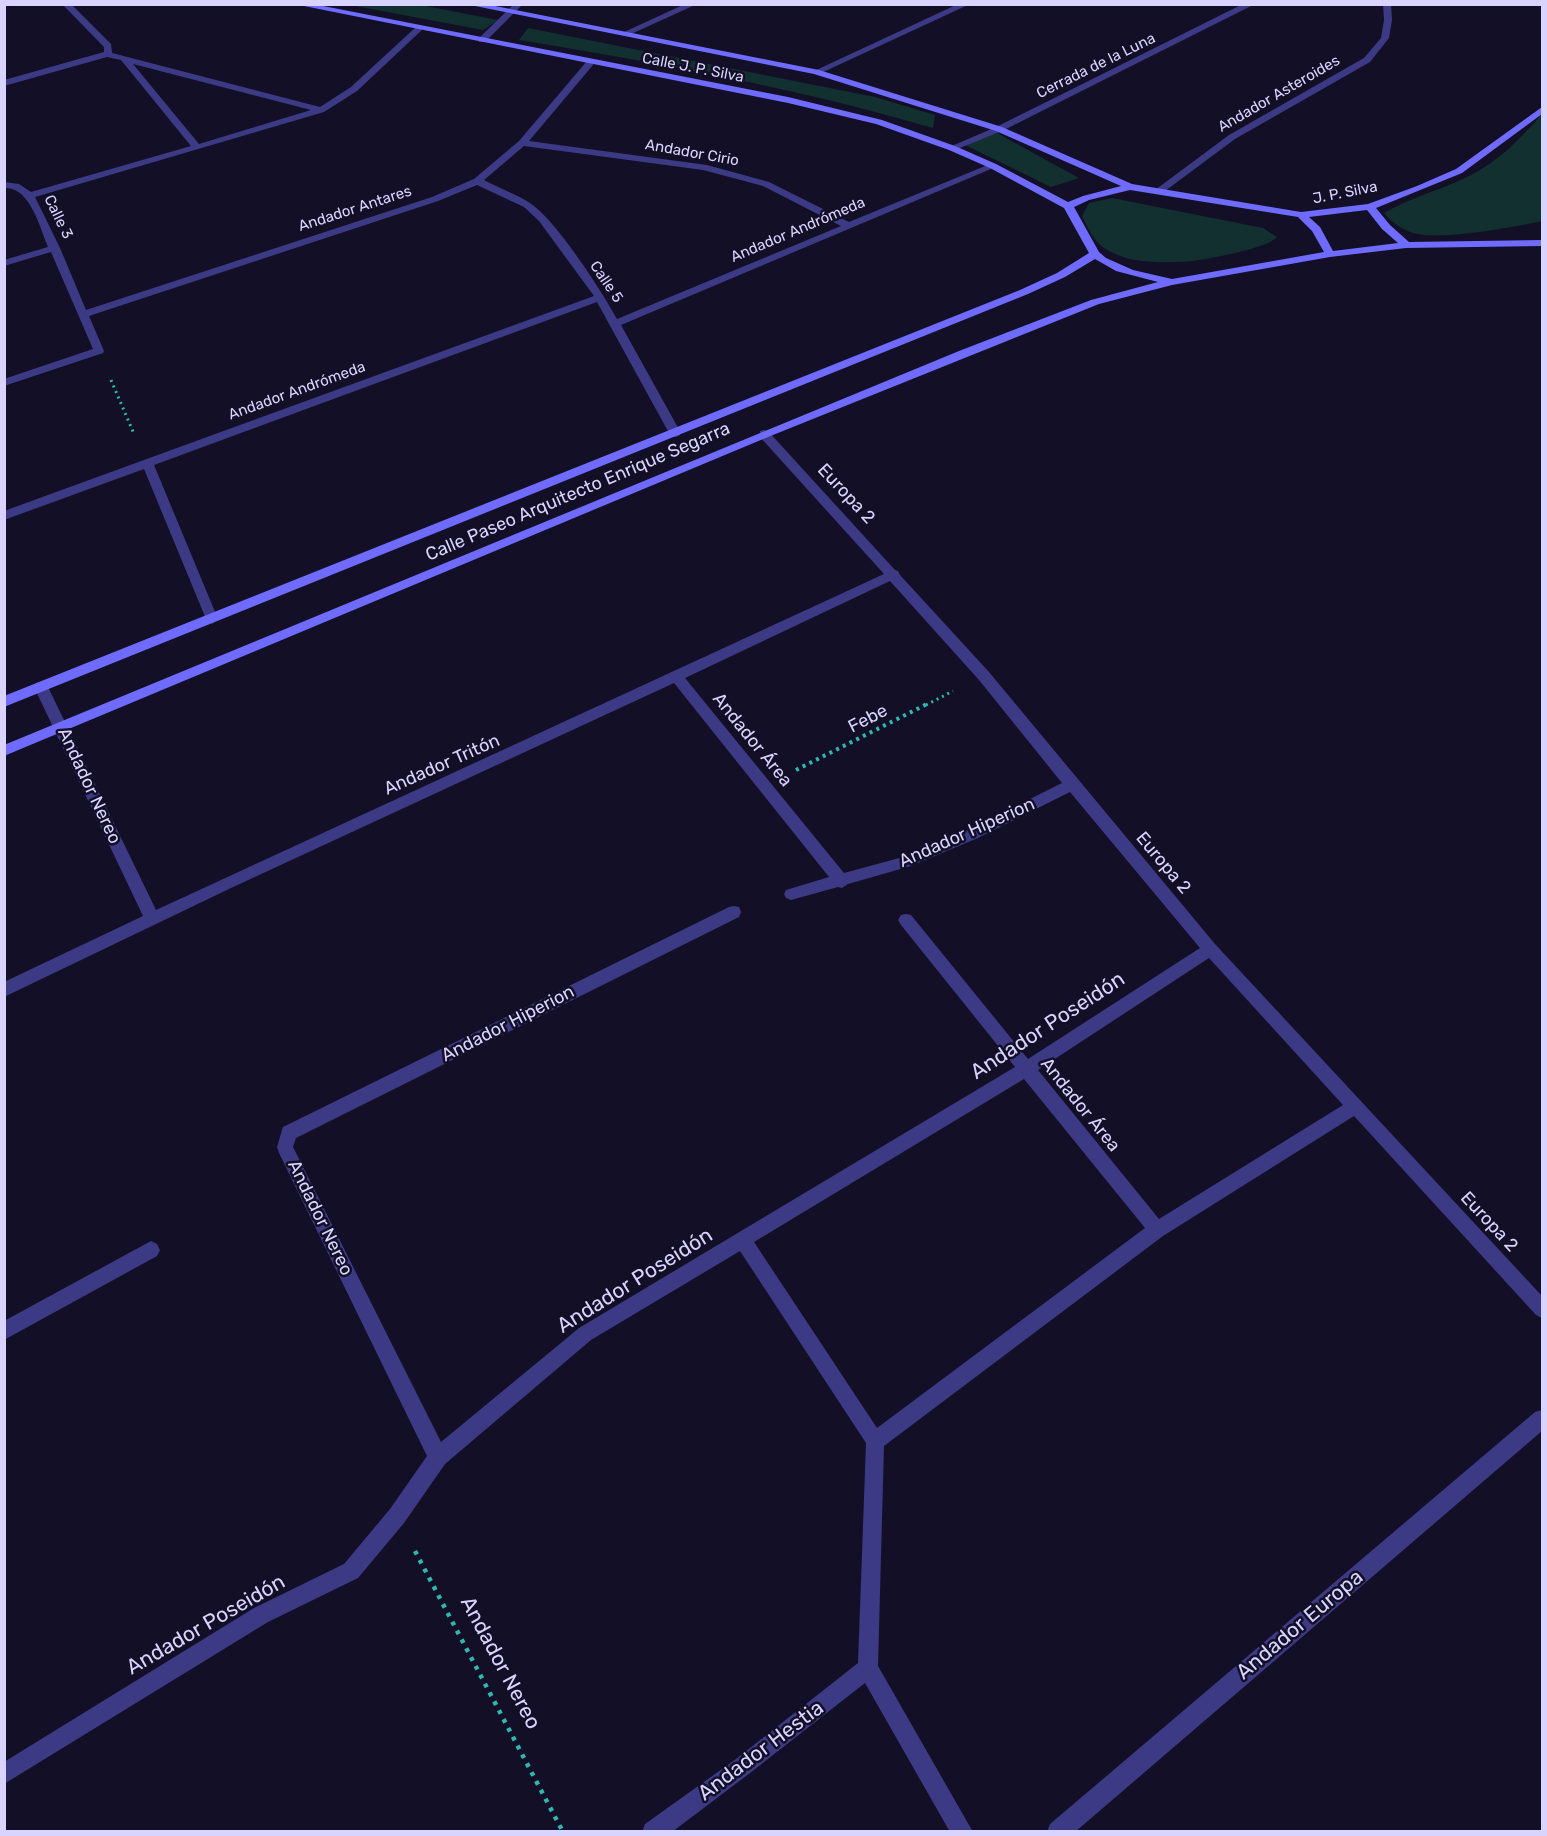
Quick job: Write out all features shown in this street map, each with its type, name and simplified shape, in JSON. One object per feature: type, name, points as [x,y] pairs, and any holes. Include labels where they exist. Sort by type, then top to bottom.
[{"type":"street","points":[[66,4],[108,46],[107,54]]},
{"type":"street","name":"Calle J. P. Silva","points":[[298,4],[590,63],[788,99],[879,122],[952,148],[993,166],[1068,206]]},
{"type":"street","name":"Calle J. P. Silva","points":[[469,4],[816,72],[999,129],[1130,187]]},
{"type":"street","points":[[482,40],[519,4]]},
{"type":"street","points":[[626,33],[693,4]]},
{"type":"street","points":[[816,72],[966,4]]},
{"type":"street","name":"Cerrada de la Luna","points":[[952,148],[999,129],[1251,4]]},
{"type":"street","name":"Andador Asteroides","points":[[1158,192],[1232,137],[1367,60],[1385,38],[1388,20],[1387,4]]},
{"type":"street","name":"Calle 3","points":[[99,351],[85,314],[29,196],[321,110],[354,89],[420,28]]},
{"type":"street","points":[[4,83],[107,54],[321,110]]},
{"type":"street","points":[[124,58],[196,147]]},
{"type":"street","name":"Andador Antares","points":[[85,314],[435,199],[477,181],[522,143],[590,63]]},
{"type":"street","name":"J. P. Silva","points":[[1130,187],[1301,215],[1370,207],[1459,171],[1542,110]]},
{"type":"street","name":"Andador Cirio","points":[[522,143],[704,167],[766,184],[847,225]]},
{"type":"street","name":"Andador Andrómeda","points":[[616,323],[993,166]]},
{"type":"street","name":"Calle 5","points":[[477,181],[526,205],[543,219],[600,297],[675,433]]},
{"type":"street","points":[[4,185],[10,184],[29,196]]},
{"type":"street","points":[[1130,187],[1086,198],[1068,206],[1095,254],[1106,263],[1133,274],[1171,282],[1330,254],[1406,245],[1542,243]]},
{"type":"street","points":[[1370,207],[1386,227],[1406,245]]},
{"type":"street","points":[[1301,215],[1316,229],[1330,254]]},
{"type":"street","points":[[4,263],[55,248]]},
{"type":"street","name":"Calle Paseo Arquitecto Enrique Segarra","points":[[4,702],[1024,292],[1061,275],[1095,254]]},
{"type":"street","name":"Calle Paseo Arquitecto Enrique Segarra","points":[[4,751],[764,434],[1095,302],[1171,282]]},
{"type":"street","name":"Andador Andrómeda","points":[[4,516],[600,297]]},
{"type":"street","points":[[4,383],[99,351]]},
{"type":"street","name":"Europa 2","points":[[764,434],[894,574],[984,676],[1210,949],[1542,1309]]},
{"type":"street","points":[[147,462],[212,619]]},
{"type":"street","name":"Andador Tritón","points":[[4,990],[152,918],[677,678],[894,574]]},
{"type":"street","name":"Andador Área","points":[[677,678],[842,882]]},
{"type":"street","name":"Andador Nereo","points":[[41,687],[152,918]]},
{"type":"street","name":"Andador Hiperion","points":[[791,894],[842,882],[906,862],[973,834],[1072,785]]},
{"type":"street","name":"Andador Hiperion","points":[[286,1139],[289,1133],[734,912]]},
{"type":"street","name":"Andador Área","points":[[906,921],[1157,1230]]},
{"type":"street","name":"Andador Poseidón","points":[[4,1774],[261,1615],[351,1571],[397,1516],[438,1456],[585,1334],[1026,1069],[1210,949]]},
{"type":"street","points":[[875,1441],[1157,1230],[1356,1106]]},
{"type":"street","name":"Andador Nereo","points":[[286,1139],[285,1147],[438,1456]]},
{"type":"street","points":[[743,1240],[875,1441],[868,1668],[962,1832]]},
{"type":"street","points":[[4,1331],[151,1250]]},
{"type":"street","name":"Andador Europa","points":[[1058,1832],[1542,1419]]},
{"type":"street","name":"Andador Hestia","points":[[652,1832],[743,1766],[868,1668]]},
{"type":"path","points":[[99,351],[147,462]]},
{"type":"path","name":"Febe","points":[[764,787],[984,676]]},
{"type":"path","name":"Andador Nereo","points":[[397,1516],[563,1832]]},
{"type":"green space","points":[[350,5],[420,5],[498,20],[483,30]]},
{"type":"green space","points":[[528,28],[875,97],[935,115],[933,128],[779,89],[519,40]]},
{"type":"green space","points":[[1542,114],[1542,221],[1475,233],[1421,235],[1403,228],[1384,213],[1458,181],[1490,164]]},
{"type":"green space","points":[[997,133],[1079,178],[1051,187],[965,145]]},
{"type":"green space","points":[[1112,198],[1263,228],[1277,237],[1251,249],[1193,261],[1157,262],[1130,259],[1115,254],[1097,242],[1082,216],[1089,203]]}]
